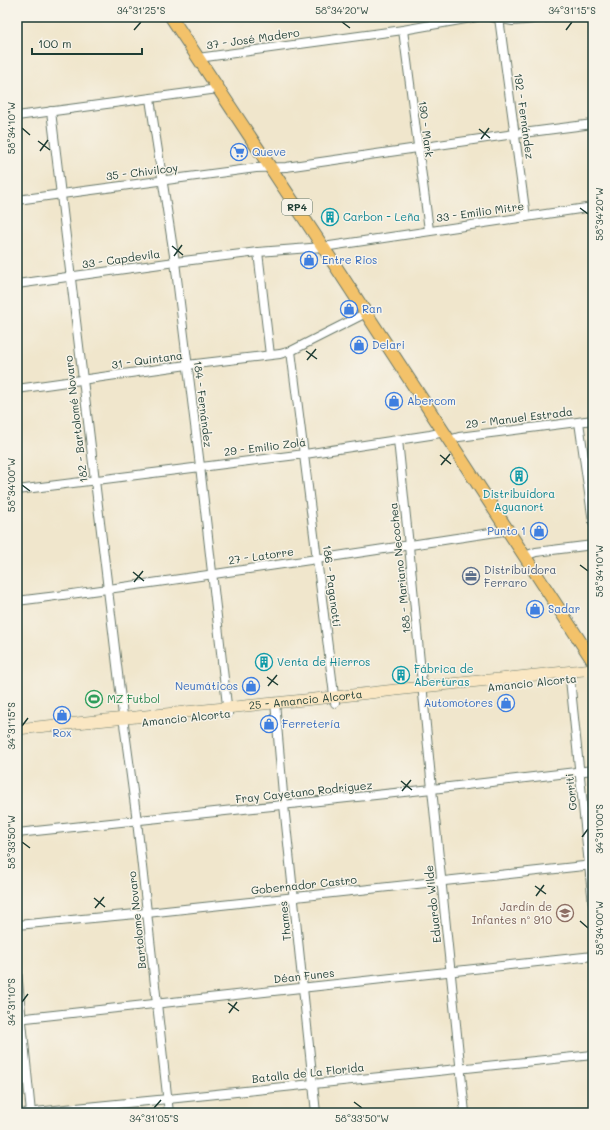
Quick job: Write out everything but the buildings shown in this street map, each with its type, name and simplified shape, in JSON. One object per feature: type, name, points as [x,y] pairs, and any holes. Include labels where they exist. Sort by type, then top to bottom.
[{"type":"main road","name":"RP4","points":[[171,17],[593,661]]},
{"type":"main road","name":"25 - Amancio Alcorta","points":[[17,732],[335,700],[593,669]]},
{"type":"main road","name":"Amancio Alcorta","points":[[423,690],[593,676]]},
{"type":"street","name":"37 - José Madero","points":[[198,58],[403,30],[477,17]]},
{"type":"street","points":[[495,18],[519,20],[550,17]]},
{"type":"street","name":"192 - Fernández","points":[[495,18],[515,134],[526,216]]},
{"type":"street","name":"190 - Mark","points":[[403,30],[429,230]]},
{"type":"street","points":[[17,116],[218,89]]},
{"type":"street","name":"184 - Fernández","points":[[150,99],[175,262],[228,710]]},
{"type":"street","name":"182 - Bartolomé Novaro","points":[[51,111],[124,721]]},
{"type":"street","name":"35 - Chivilcoy","points":[[17,200],[60,193],[256,168],[286,167],[593,124]]},
{"type":"street","name":"33 - Emilio Mitre","points":[[323,247],[429,230],[593,207]]},
{"type":"street","name":"33 - Capdevila","points":[[17,284],[175,262],[258,252],[323,247]]},
{"type":"street","points":[[258,252],[270,355]]},
{"type":"street","name":"31 - Quintana","points":[[17,389],[291,351],[366,314]]},
{"type":"street","name":"186 - Paganotti","points":[[291,351],[335,700]]},
{"type":"street","name":"29 - Manuel Estrada","points":[[446,436],[459,437],[593,420]]},
{"type":"street","points":[[579,422],[593,522]]},
{"type":"street","name":"29 - Emilio Zolá","points":[[17,490],[305,454],[430,435],[446,436]]},
{"type":"street","name":"188 - Mariano Necochea","points":[[398,440],[423,690]]},
{"type":"street","name":"27 - Latorre","points":[[17,601],[108,590],[409,546],[507,530]]},
{"type":"street","points":[[525,556],[536,552],[593,545]]},
{"type":"street","name":"Gorriti","points":[[570,679],[591,865],[593,904]]},
{"type":"street","name":"Eduardo Wilde","points":[[423,690],[465,1113]]},
{"type":"street","name":"Thames","points":[[276,705],[284,805],[316,1113]]},
{"type":"street","name":"Bartolome Novaro","points":[[124,721],[137,821],[169,1113]]},
{"type":"street","points":[[17,723],[17,732]]},
{"type":"street","name":"Fray Cayetano Rodríguez","points":[[17,833],[432,789],[593,770]]},
{"type":"street","name":"Gobernador Castro","points":[[17,925],[147,913],[591,865]]},
{"type":"street","name":"Déan Funes","points":[[19,1019],[593,956]]},
{"type":"street","points":[[17,971],[19,1019],[29,1113]]},
{"type":"street","name":"Batalla de La Florida","points":[[29,1113],[593,1055]]},
{"type":"place","name":"Queve","points":[[239,152]]},
{"type":"place","name":"Carbon - Leña","points":[[330,217]]},
{"type":"place","name":"Entre Rios","points":[[309,260]]},
{"type":"place","name":"Ran","points":[[349,309]]},
{"type":"place","name":"Delari","points":[[359,345]]},
{"type":"place","name":"Abercom","points":[[394,401]]},
{"type":"place","name":"Distribuidora Aguanort","points":[[519,476]]},
{"type":"place","name":"Punto 1","points":[[539,531]]},
{"type":"place","name":"Distribuidora Ferraro","points":[[471,576]]},
{"type":"place","name":"Sadar","points":[[535,609]]},
{"type":"place","name":"Venta de Hierros","points":[[264,662]]},
{"type":"place","name":"Fábrica de Aberturas","points":[[401,675]]},
{"type":"place","name":"Neumáticos","points":[[251,686]]},
{"type":"place","name":"MZ Futbol","points":[[94,699]]},
{"type":"place","name":"Automotores","points":[[506,703]]},
{"type":"place","name":"Rox","points":[[62,715]]},
{"type":"place","name":"Ferretería","points":[[269,724]]},
{"type":"place","name":"Jardín de Infantes nº 910","points":[[565,913]]}]
